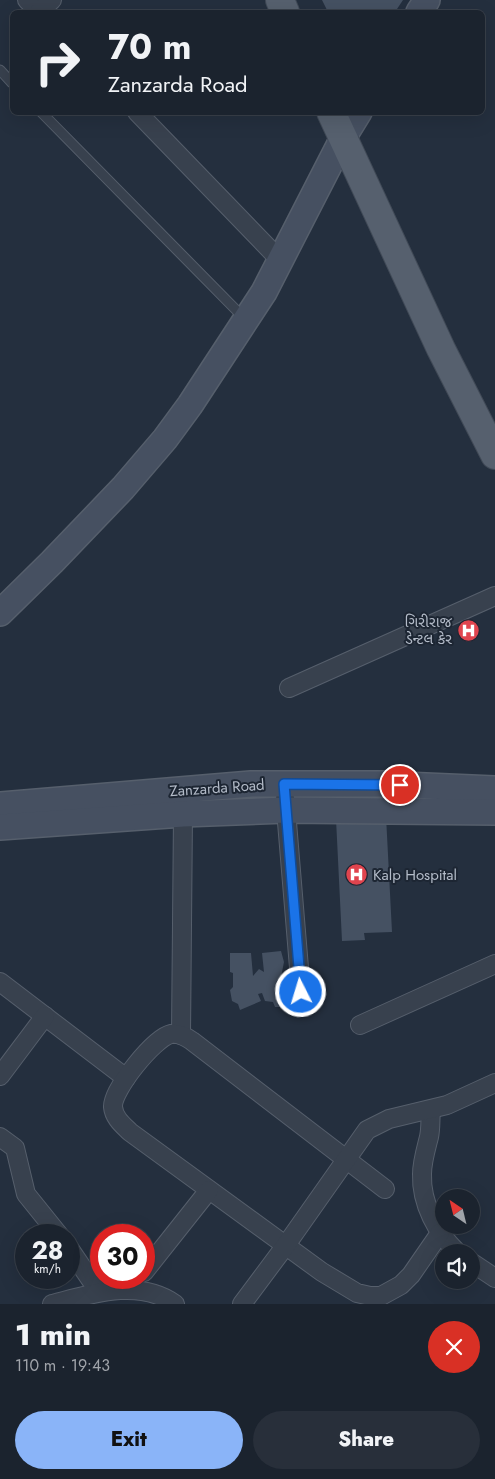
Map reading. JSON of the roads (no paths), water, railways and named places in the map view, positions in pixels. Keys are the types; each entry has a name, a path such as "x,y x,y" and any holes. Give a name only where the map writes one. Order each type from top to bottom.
{"main road":[{"path":"332,115 441,349 495,455"},
{"path":"0,613 117,494 165,439 190,405 264,292 343,138 357,115"},
{"name":"Zanzarda Road","path":"0,805 251,784 381,784 495,789"},
{"path":"0,827 182,814 286,810 495,812"}],"street":[{"path":"27,0 37,10"},
{"path":"41,10 52,0"},
{"path":"140,115 280,260"},
{"path":"289,688 495,596"},
{"path":"284,784 301,992"},
{"path":"181,1035 182,814"},
{"path":"360,1025 495,964"},
{"path":"0,982 126,1078"},
{"path":"0,1076 45,1016"},
{"path":"385,1189 192,1041 181,1035 172,1034 158,1041 126,1078 114,1097 113,1106 120,1122 130,1132 322,1272 357,1293 381,1296 401,1286 411,1275 439,1234"},
{"path":"242,1304 367,1130 389,1119 431,1110 465,1098 495,1083"},
{"path":"431,1110 429,1136 422,1175 424,1193 435,1223"},
{"path":"0,1137 15,1148 22,1186 30,1200 49,1224"},
{"path":"155,1258 209,1190"},
{"path":"441,1234 450,1244"},
{"path":"80,1264 99,1292"},
{"path":"480,1268 495,1278"},
{"path":"52,1304 112,1289"},
{"path":"143,1289 175,1304"}],"lane":[{"path":"0,70 10,81"},
{"path":"45,115 246,320"}],"place":[{"name":"ગિરીરાજ ડેન્ટલ કેર","path":"468,631"},
{"name":"Kalp Hospital","path":"357,875"}]}
